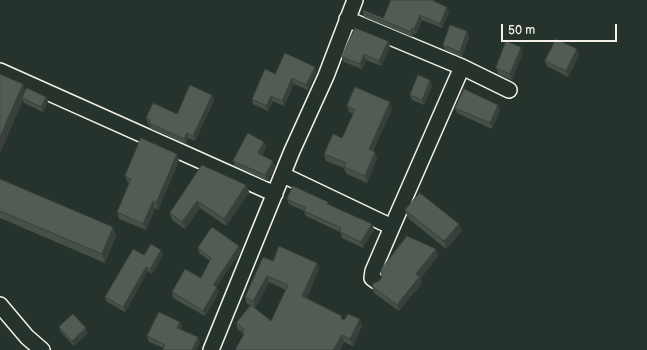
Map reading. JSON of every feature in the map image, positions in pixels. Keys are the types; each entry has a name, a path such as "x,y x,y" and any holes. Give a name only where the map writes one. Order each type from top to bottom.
{"street":[{"path":"211,350 292,151 326,76 355,0"},
{"path":"347,19 462,67 510,90"},
{"path":"376,281 372,278 373,271 462,67"},
{"path":"0,71 275,194"},
{"path":"283,175 392,227"},
{"path":"0,305 27,337 42,350"}],"building":[{"path":"391,0 431,0 447,7 440,24 420,15 414,29 412,28 411,32 363,12 363,10 383,18"},
{"path":"450,25 467,31 460,52 443,45"},
{"path":"355,28 388,41 379,61 364,54 360,64 342,57"},
{"path":"556,39 577,49 566,71 545,61"},
{"path":"506,41 521,47 510,74 496,68"},
{"path":"285,53 315,67 306,85 292,78 282,101 271,96 266,106 252,99 265,69 275,74"},
{"path":"0,74 23,84 0,137"},
{"path":"418,75 430,80 422,100 410,95"},
{"path":"190,85 212,95 193,136 187,133 184,139 149,123 150,120 146,118 153,103 177,114"},
{"path":"355,87 390,102 369,149 375,152 365,176 344,167 346,163 324,154 333,134 342,138 355,110 347,106"},
{"path":"27,88 46,97 41,107 22,98"},
{"path":"464,89 498,105 490,123 455,108"},
{"path":"248,133 264,142 258,153 273,161 265,175 233,161"},
{"path":"141,138 177,154 156,203 153,201 143,224 117,212 131,179 125,176"},
{"path":"202,165 246,185 224,219 197,201 182,222 170,213"},
{"path":"0,179 113,227 102,254 0,211"},
{"path":"293,186 328,202 327,204 372,224 361,242 340,232 341,228 304,211 306,208 287,199"},
{"path":"420,193 459,224 444,241 405,210"},
{"path":"212,227 239,246 213,285 217,287 203,311 172,292 185,269 201,278 211,258 198,248"},
{"path":"407,236 436,249 416,274 420,276 397,305 372,286 381,279 381,270"},
{"path":"151,244 161,250 150,269 146,267 123,307 105,297 133,249 144,255"},
{"path":"279,246 317,263 302,296 342,316 341,318 344,320 348,314 360,319 350,339 342,335 333,350 235,350 244,334 242,333 244,329 236,323 251,305 271,321 288,285 267,276 253,301 245,297 263,257 273,261"},
{"path":"159,312 180,322 177,328 198,337 192,350 163,350 165,345 147,336"},
{"path":"73,314 86,328 72,341 59,327"}]}
